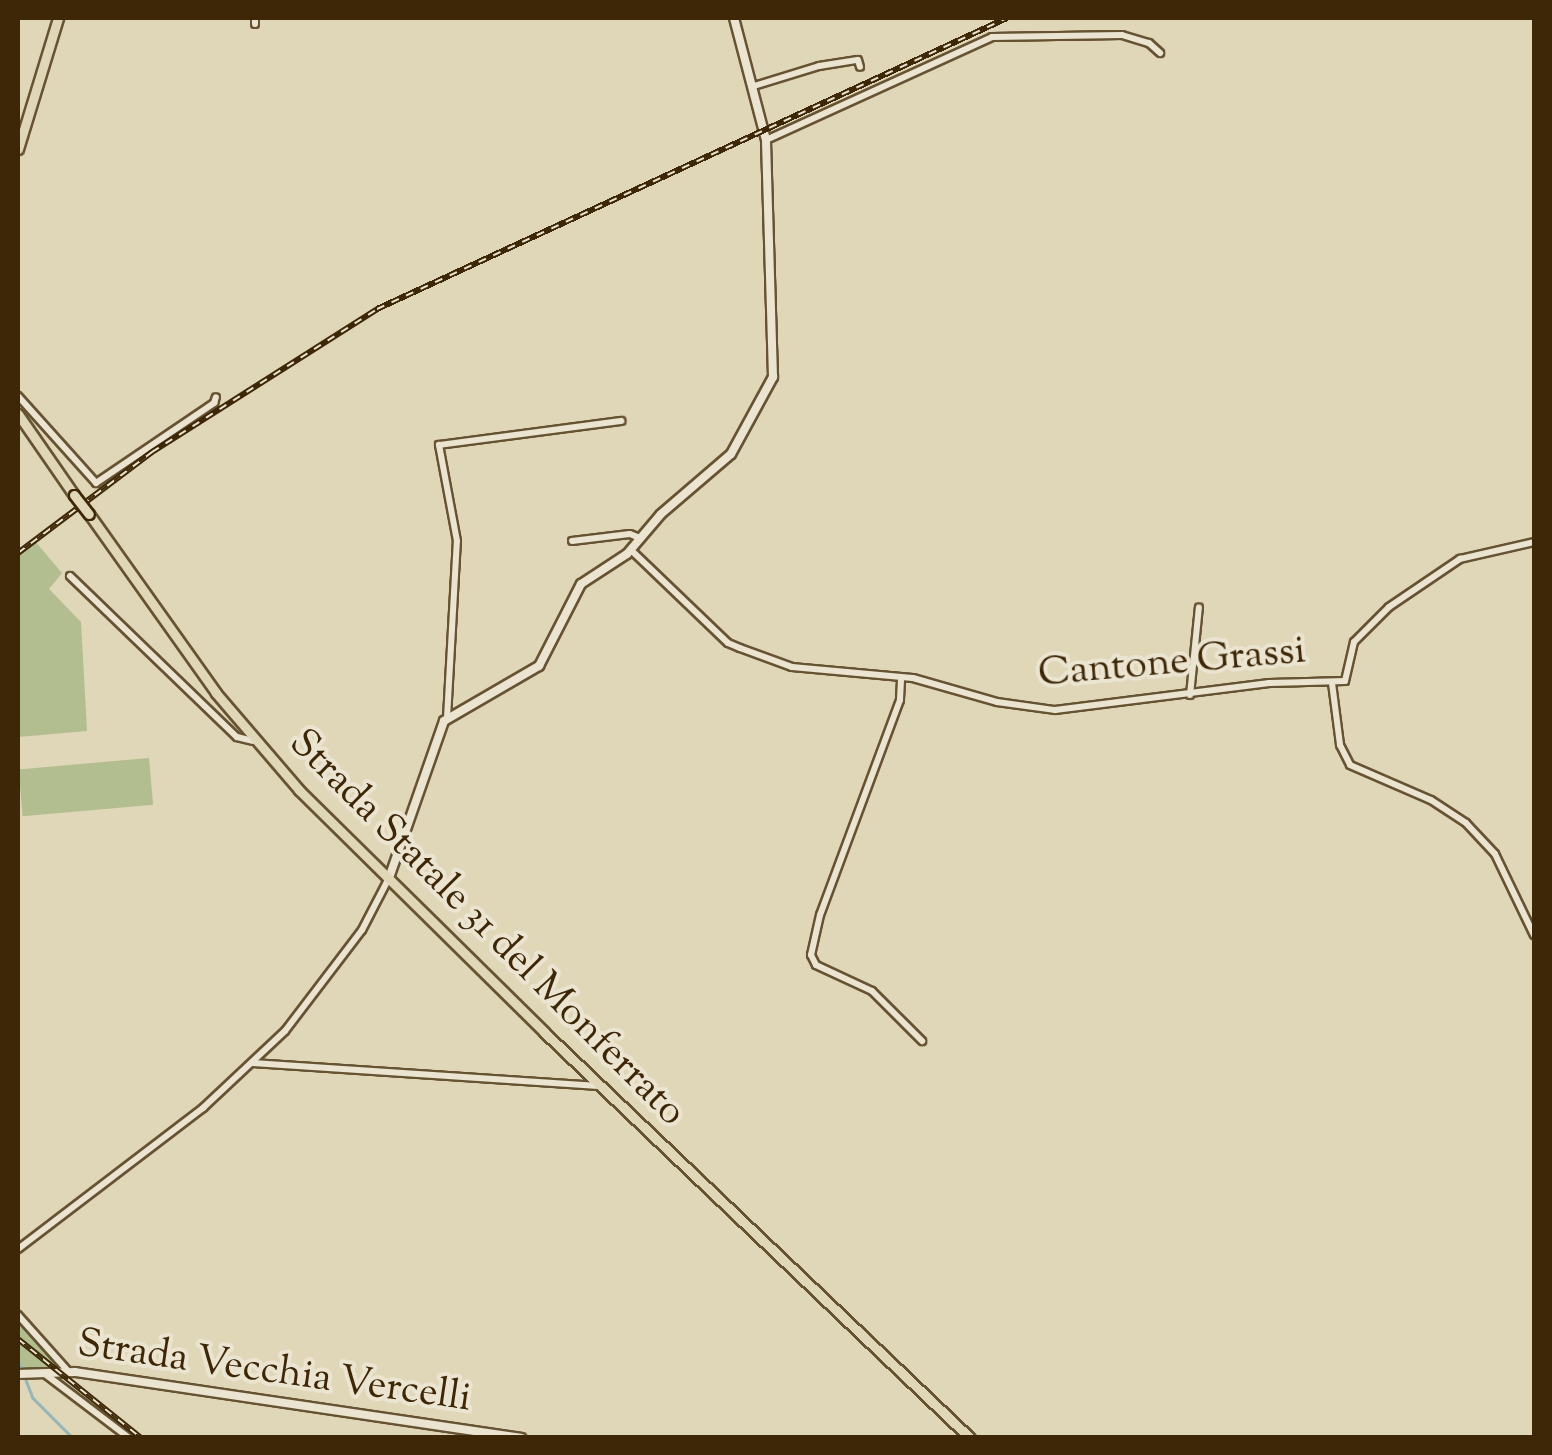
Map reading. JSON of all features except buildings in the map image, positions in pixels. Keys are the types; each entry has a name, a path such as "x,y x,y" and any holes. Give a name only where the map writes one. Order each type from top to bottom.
{"main road":[{"path":"18,149 58,18"},
{"name":"Strada Statale 31 del Monferrato","path":"18,414 253,741 600,1086 970,1438"}],"street":[{"path":"18,1249 204,1108 320,988 362,930 389,878 438,731 447,718 540,666 581,584 630,550 731,454 773,376 765,137 734,18"},
{"path":"765,137 992,36 1122,34 1149,43 1160,53"},
{"path":"754,86 819,66 858,60 860,67"},
{"path":"18,396 88,480 96,483 216,397"},
{"path":"447,718 456,540 438,445 621,421"},
{"path":"572,541 630,534 640,538"},
{"name":"Cantone Grassi","path":"630,550 728,643 792,668 913,678 997,702 1055,710 1269,683 1345,681 1350,652 1364,629 1438,571 1480,552 1534,542"},
{"path":"70,576 237,737 253,741"},
{"path":"1190,695 1199,607"},
{"path":"901,680 900,700 820,915 811,955 816,965 872,991 922,1041"},
{"name":"Cantone Grassi","path":"1332,683 1340,745 1350,764 1431,800 1466,823 1495,854 1534,935"},
{"path":"251,1063 600,1086"},
{"path":"18,1315 69,1372"},
{"name":"Strada Vecchia Vercelli","path":"18,1374 69,1372 521,1438"},
{"path":"45,1374 129,1438"}],"green space":[{"path":"34,540 62,573 49,589 81,622 87,731 18,737 18,555"},
{"path":"149,758 153,805 23,816 18,769"},
{"path":"18,1311 66,1368 25,1370 18,1363"}],"waterway":[{"path":"18,1360 22,1369"},
{"path":"26,1380 33,1398 73,1438"}],"railway":[{"path":"18,553 152,452 377,309 1007,18"},
{"path":"18,1339 141,1438"}]}
